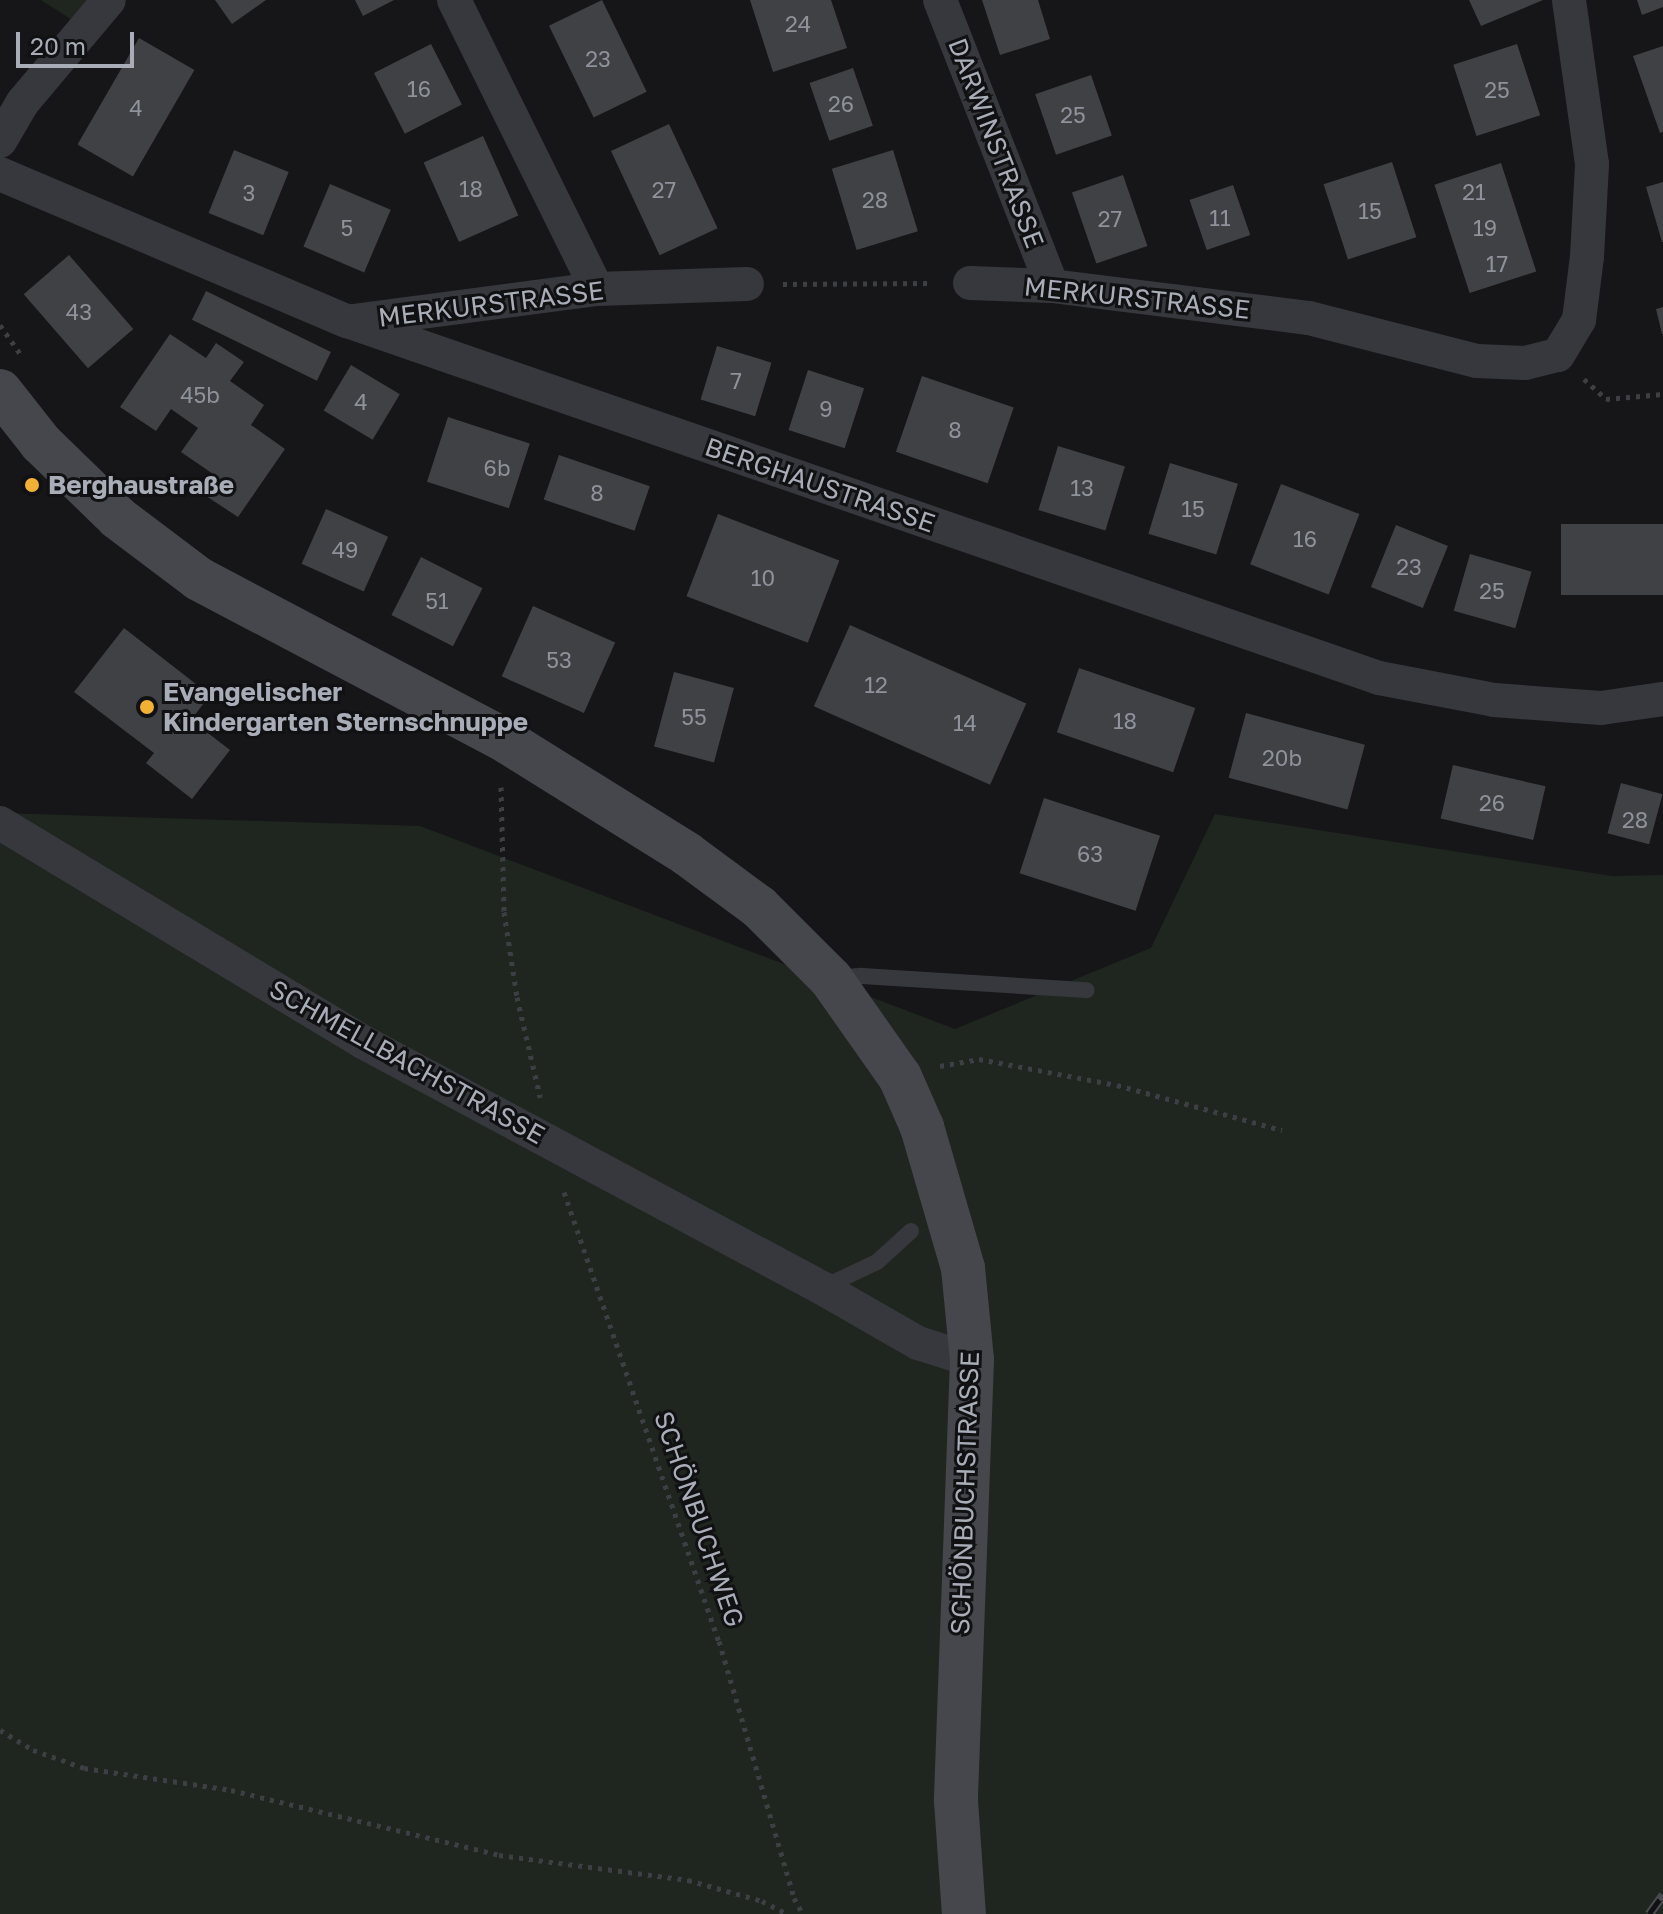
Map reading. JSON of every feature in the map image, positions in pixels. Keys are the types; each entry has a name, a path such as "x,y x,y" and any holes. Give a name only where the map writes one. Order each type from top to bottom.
{"main road":[{"name":"SCHÖNBUCHSTRASSE","path":"13,377 41,443 118,518 199,579 501,738 687,854 759,907 831,979 900,1077 922,1127 963,1268 972,1360 956,1786 964,1914"}],"street":[{"path":"0,141 23,102 109,0"},
{"path":"454,0 597,289"},
{"name":"DARWINSTRASSE","path":"940,0 1052,286"},
{"path":"1558,355 1579,320 1587,257 1592,164 1569,0"},
{"name":"BERGHAUSTRASSE","path":"0,174 347,321 1379,678 1509,702 1601,708 1663,699"},
{"name":"MERKURSTRASSE","path":"970,283 1052,286 1309,318 1477,361 1525,363 1558,355"},
{"name":"MERKURSTRASSE","path":"347,321 597,289 747,284"},
{"name":"SCHMELLBACHSTRASSE","path":"0,823 363,1042 822,1288 918,1343 972,1360"}],"lane":[{"path":"831,979 862,976 1087,990"},
{"path":"822,1288 877,1262 911,1231"}],"path":[{"path":"747,284 970,283"},
{"path":"0,325 13,377"},
{"path":"1558,355 1606,399 1663,394"},
{"name":"SCHÖNBUCHWEG","path":"501,827 507,939 517,997 537,1072 545,1139 719,1641 794,1898 803,1914"},
{"path":"900,1077 979,1059 1117,1085 1282,1130"},
{"path":"0,1730 33,1750 84,1768 231,1790 499,1855 688,1880 762,1901 788,1914"}],"shaded area":[{"path":"41,0 89,0 72,20"},
{"path":"0,813 420,826 955,1029 1151,948 1215,814 1612,876 1663,875 1663,1914 0,1914"}],"building":[{"path":"215,0 266,0 232,24"},
{"path":"355,0 394,0 363,16"},
{"path":"602,0 647,92 594,118 549,26"},
{"path":"750,0 831,0 847,48 773,72"},
{"path":"982,0 1038,0 1050,39 1000,55"},
{"path":"1469,0 1543,0 1481,26"},
{"path":"1637,0 1663,0 1663,7 1642,15"},
{"path":"139,38 194,70 133,177 78,145"},
{"path":"431,44 462,105 405,134 374,73"},
{"path":"1517,44 1540,115 1476,136 1453,65"},
{"path":"1663,46 1663,132 1660,133 1633,56"},
{"path":"853,68 873,126 829,141 810,83"},
{"path":"1091,75 1112,136 1056,155 1035,94"},
{"path":"669,124 718,228 660,255 611,151"},
{"path":"483,136 518,215 459,242 424,162"},
{"path":"234,150 289,172 263,235 209,213"},
{"path":"893,150 918,231 857,250 832,169"},
{"path":"1392,162 1416,237 1348,259 1324,184"},
{"path":"1501,163 1536,271 1470,293 1434,185"},
{"path":"1123,175 1147,246 1096,263 1072,193"},
{"path":"1663,182 1663,242 1662,242 1646,187"},
{"path":"330,184 391,210 364,272 303,247"},
{"path":"1233,185 1250,235 1207,250 1190,200"},
{"path":"69,255 133,329 88,368 24,294"},
{"path":"206,291 331,352 317,381 192,320"},
{"path":"1663,307 1663,334 1662,334 1656,309"},
{"path":"170,334 206,358 216,343 244,362 230,381 264,405 251,425 285,449 238,517 203,494 216,476 181,452 198,428 171,409 156,431 120,407"},
{"path":"717,346 772,363 755,416 701,400"},
{"path":"351,365 400,394 373,440 324,410"},
{"path":"808,370 864,388 845,448 789,430"},
{"path":"922,376 1014,408 988,483 896,452"},
{"path":"448,417 530,444 509,508 427,482"},
{"path":"1058,446 1125,466 1105,531 1038,510"},
{"path":"559,455 650,486 634,531 544,499"},
{"path":"1170,463 1238,484 1216,555 1148,534"},
{"path":"1281,484 1359,514 1329,594 1250,564"},
{"path":"326,509 388,537 364,591 302,564"},
{"path":"718,514 839,561 808,643 686,596"},
{"path":"1561,524 1663,524 1663,595 1561,595"},
{"path":"1396,525 1448,546 1423,608 1371,587"},
{"path":"1470,554 1532,572 1515,628 1454,611"},
{"path":"421,557 482,588 453,646 391,615"},
{"path":"533,606 615,643 584,713 502,676"},
{"path":"850,625 1026,704 990,785 814,706"},
{"name":"Evangelischer Kindergarten Sternschnuppe","path":"124,628 210,695 191,720 230,750 192,799 146,763 154,753 74,692"},
{"path":"1079,668 1195,708 1173,772 1057,732"},
{"path":"674,672 734,688 714,762 654,746"},
{"path":"1246,713 1365,745 1347,810 1229,778"},
{"path":"1453,765 1546,786 1533,840 1441,819"},
{"path":"1621,783 1663,794 1649,844 1608,833"},
{"path":"1044,798 1160,836 1136,911 1020,873"}],"railway":[{"path":"1649,1914 1663,1895"}],"place":[{"name":"Berghaustraße","path":"32,485"},
{"name":"Evangelischer Kindergarten Sternschnuppe","path":"147,707"}]}
